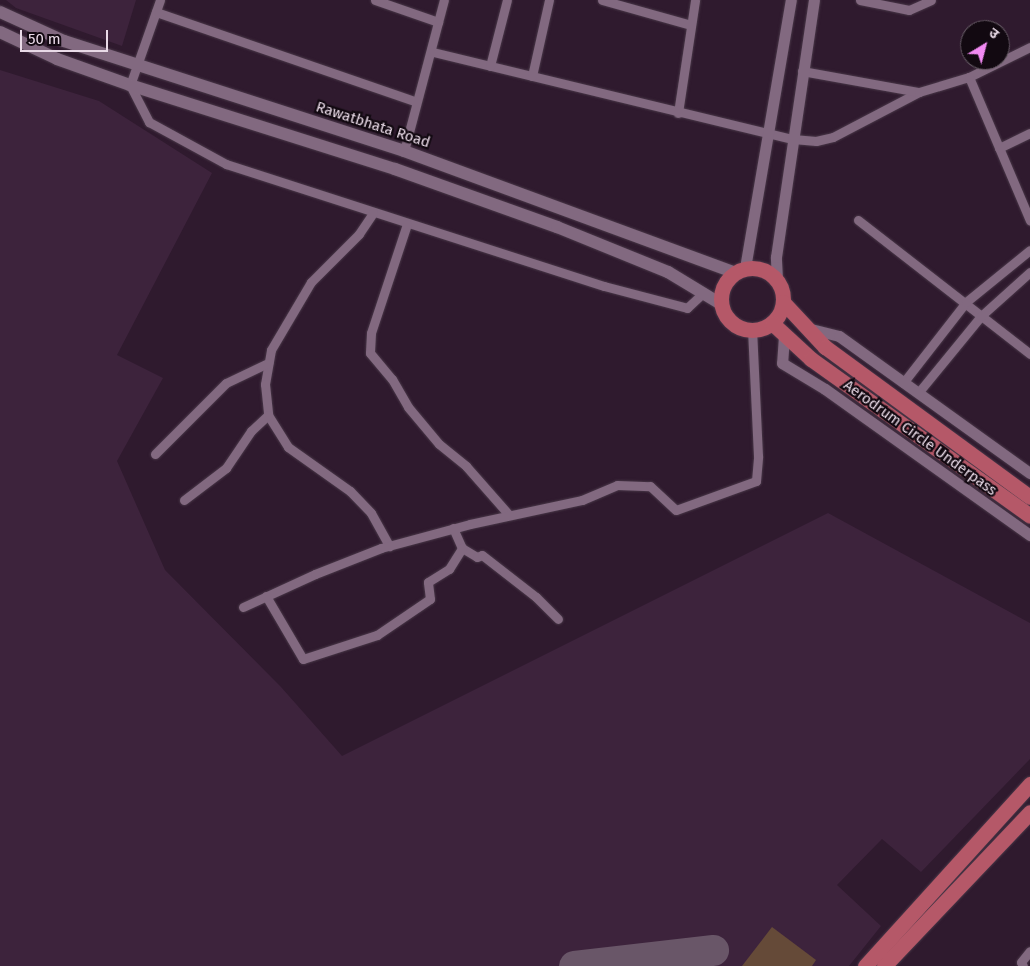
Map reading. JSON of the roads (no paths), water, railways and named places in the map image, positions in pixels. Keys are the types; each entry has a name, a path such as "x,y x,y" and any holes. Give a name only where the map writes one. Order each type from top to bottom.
{"main road":[{"name":"Rawatbhata Road","path":"0,12 64,41 404,151 740,271"},
{"path":"0,32 57,59 130,85 395,169 557,227 668,272 722,304 732,323 752,330 772,323 783,302 782,287 777,279 758,268 740,271 723,288 722,304"},
{"name":"Aerodrum Circle Underpass","path":"783,302 825,347 1030,498"},
{"name":"Aerodrum Circle Underpass","path":"772,323 811,359 1030,516"},
{"path":"865,966 1030,784"},
{"path":"884,966 1030,812"}],"street":[{"path":"160,0 130,85 149,122 226,164 407,224 604,286 687,308 704,292"},
{"path":"376,0 438,22"},
{"path":"404,151 415,101 432,52 444,0"},
{"path":"490,66 507,0"},
{"path":"532,76 549,0"},
{"path":"602,0 691,24"},
{"path":"678,113 695,0"},
{"path":"740,271 770,136 791,0"},
{"path":"777,279 776,257 814,0"},
{"path":"860,0 909,10 931,0"},
{"path":"909,10 910,0"},
{"path":"156,12 415,101"},
{"path":"432,52 770,136 816,141 834,137 919,92 969,77 1030,47"},
{"path":"802,71 919,92"},
{"path":"969,77 1030,221"},
{"path":"999,148 1030,133"},
{"path":"373,213 359,234 311,282 271,350 265,384 268,415 288,447 350,491 371,513 389,546"},
{"path":"858,220 966,302 1030,354"},
{"path":"407,224 371,333 370,353 392,379 408,407 439,444 466,466 509,515"},
{"path":"903,383 966,302 1030,250"},
{"path":"918,393 981,316 1030,272"},
{"path":"807,328 839,336 1030,473"},
{"path":"243,607 315,574 389,546 453,528 582,500 617,485 650,486 676,510 756,481 758,456 752,330"},
{"path":"784,336 782,362 825,389 1030,535"},
{"path":"155,454 226,384 268,363"},
{"path":"184,500 226,468 251,431 268,415"},
{"path":"453,528 462,548 477,557 482,555 536,597 558,619"},
{"path":"266,596 303,659 377,635 430,599 428,582 448,569 462,548"},
{"path":"1023,966 1021,962 1030,951"}]}
